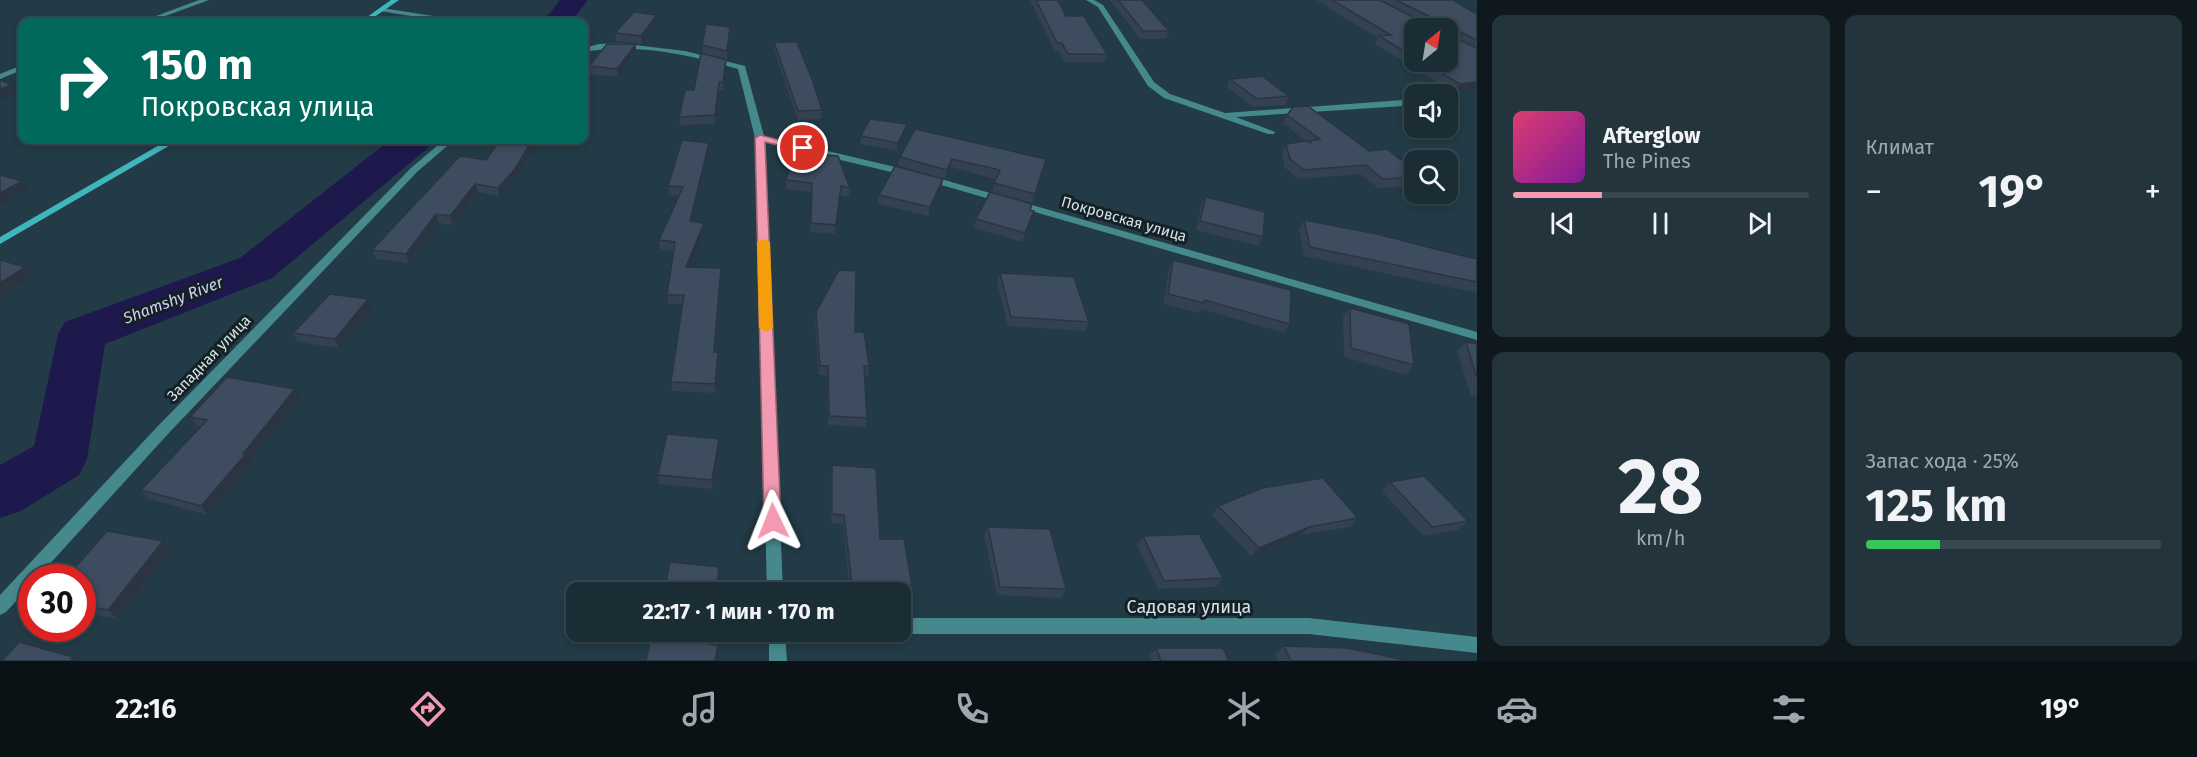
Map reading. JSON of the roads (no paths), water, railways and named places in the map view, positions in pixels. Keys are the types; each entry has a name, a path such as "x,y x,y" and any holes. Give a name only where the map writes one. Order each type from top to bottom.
{"main road":[{"path":"369,18 396,0"},
{"path":"0,241 167,144"}],"street":[{"path":"155,18 206,0"},
{"path":"1089,0 1101,6 1151,84 1167,96 1271,132"},
{"path":"382,10 433,18"},
{"path":"589,49 641,48 711,58 742,68 760,138 775,582"},
{"path":"0,76 18,69"},
{"path":"1220,115 1403,103"},
{"name":"Покровская улица","path":"760,138 911,174 1477,336"},
{"name":"Западная улица","path":"0,608 162,430 414,170 444,144"},
{"name":"Садовая улица","path":"911,626 1309,626 1477,645"},
{"path":"777,642 778,661"}],"waterway":[{"name":"Shamshy River","path":"560,18 574,0"},
{"name":"Shamshy River","path":"0,494 59,459 82,334 256,268 407,144"}]}
